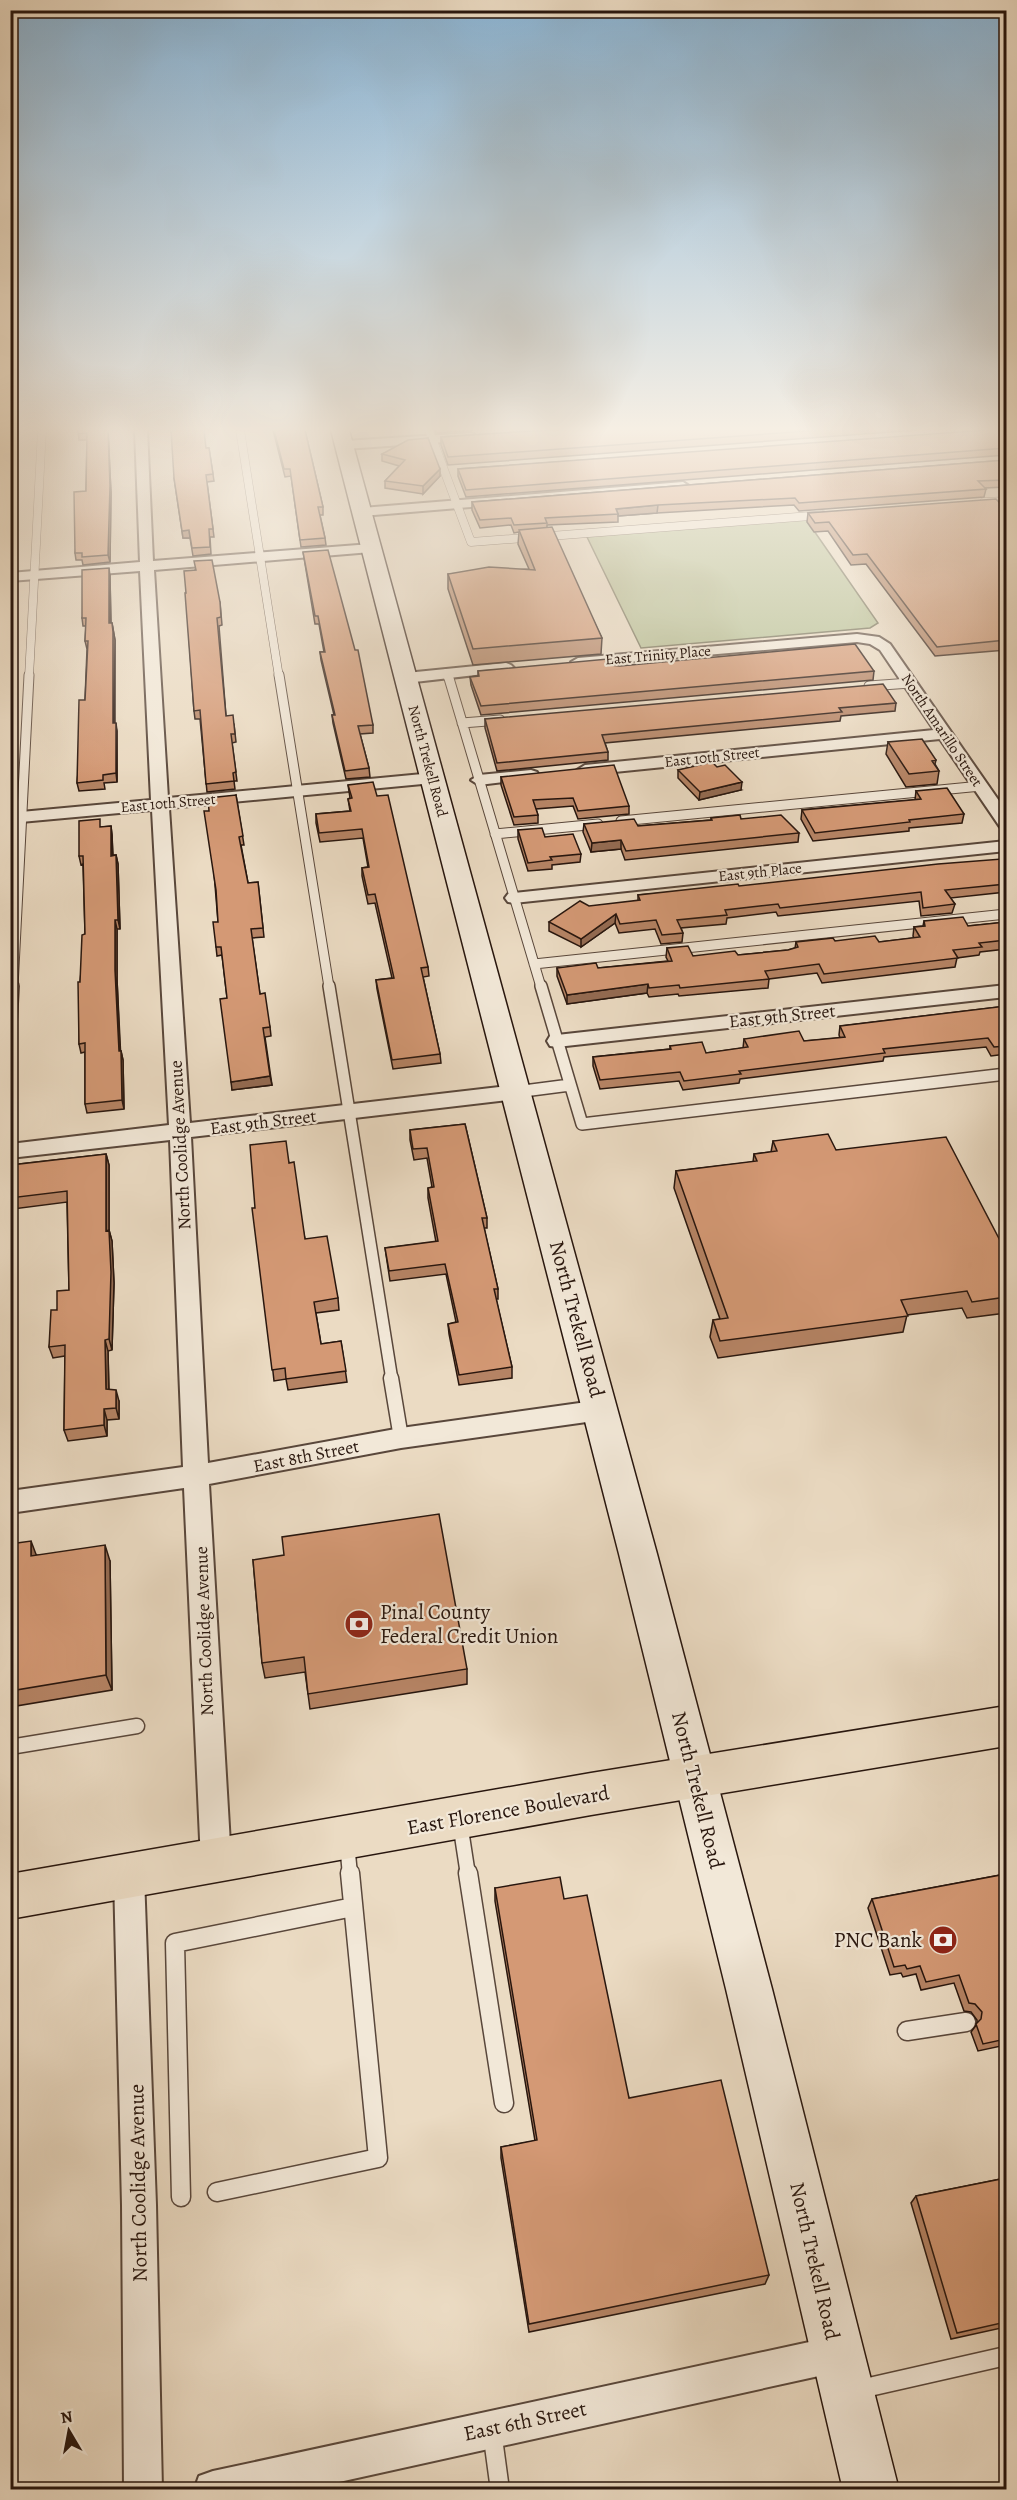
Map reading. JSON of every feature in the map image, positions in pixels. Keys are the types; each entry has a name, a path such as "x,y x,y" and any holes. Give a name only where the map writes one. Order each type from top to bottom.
{"main road":[{"name":"North Trekell Road","path":"371,548 601,1410 749,1989 871,2490"},
{"name":"East Florence Boulevard","path":"10,1897 695,1777 1006,1726"}],"street":[{"name":"North Coolidge Avenue","path":"144,547 180,1132 216,1861"},
{"path":"10,577 371,548"},
{"name":"East Trinity Place","path":"561,663 857,638 874,640"},
{"name":"North Amarillo Street","path":"874,640 885,647 1006,823"},
{"path":"406,678 516,668"},
{"name":"East 10th Street","path":"575,771 945,734"},
{"path":"479,780 551,773"},
{"name":"East 10th Street","path":"16,818 433,778"},
{"name":"East 9th Place","path":"514,898 1006,846"},
{"name":"East 9th Street","path":"557,1041 1006,991"},
{"name":"East 9th Street","path":"10,1151 516,1092"},
{"name":"East 8th Street","path":"10,1502 197,1476 401,1438 601,1410"},
{"name":"North Coolidge Avenue","path":"129,1876 139,2205 143,2490"},
{"name":"East 6th Street","path":"213,2490 491,2429 842,2373"}],"lane":[{"path":"10,1039 16,818 36,547"},
{"path":"258,547 401,1438"},
{"path":"447,673 582,1124 1006,1074"},
{"path":"863,687 910,683"},
{"path":"462,723 510,719"},
{"path":"495,834 981,786"},
{"path":"534,964 1006,914"},
{"path":"516,1092 570,1085"},
{"path":"10,1747 137,1726"},
{"path":"459,1819 504,2103"},
{"path":"217,2192 378,2158 347,1839"},
{"path":"181,2197 175,1943 353,1907"},
{"path":"907,2031 966,2022"},
{"path":"842,2373 1006,2356"},
{"path":"491,2429 500,2490"}],"green space":[{"path":"592,547 825,547 878,623 870,628 641,648"}],"building":[{"path":"75,547 108,547 108,555 82,557 82,553 75,553"},
{"path":"526,547 561,547 602,638 473,649 448,574 489,567 535,570"},
{"path":"847,547 1006,547 1006,640 937,647 867,554 853,555"},
{"path":"328,550 355,650 358,650 373,725 358,726 369,768 345,771 320,652 325,652 318,616 315,616 303,552"},
{"path":"212,560 220,602 221,617 217,618 226,716 233,715 235,734 231,734 236,772 233,773 234,781 206,784 200,710 194,711 184,571 196,570 194,561"},
{"path":"109,568 109,623 112,623 113,632 113,723 116,723 116,773 103,775 103,780 77,783 79,700 85,700 88,641 85,641 86,618 82,618 82,570"},
{"path":"855,644 874,671 481,706 470,677 479,676 478,671 608,659 610,665 620,666"},
{"path":"883,684 896,703 839,708 842,712 602,735 608,752 497,763 485,719"},
{"path":"922,739 936,760 932,761 939,771 909,774 888,742"},
{"path":"712,762 717,767 725,765 742,782 700,792 678,770"},
{"path":"614,765 629,806 578,811 573,798 533,800 538,815 514,817 501,777"},
{"path":"373,782 377,796 388,795 428,967 421,968 440,1054 392,1060 376,980 394,978 375,894 368,895 362,868 369,867 362,829 319,833 316,814 351,811 348,799 352,798 348,785"},
{"path":"947,788 964,814 815,833 802,810 921,799 916,791"},
{"path":"236,795 243,836 239,837 248,883 258,882 263,928 251,929 260,994 265,993 270,1027 263,1028 270,1076 231,1082 220,999 227,998 221,947 216,947 213,922 218,922 216,890 204,811 209,811 208,798"},
{"path":"740,815 741,819 781,815 799,833 626,851 621,840 592,843 584,824 634,819 638,826 712,820 711,818"},
{"path":"100,819 100,827 111,826 111,856 116,855 118,920 115,920 115,970 122,1100 85,1104 85,1043 79,1044 78,982 80,982 82,935 85,934 83,856 79,856 79,821"},
{"path":"542,828 545,837 573,834 581,854 550,857 552,860 528,863 518,830"},
{"path":"1002,859 1006,866 1006,884 945,890 955,904 923,908 921,892 780,908 778,904 725,910 727,915 677,920 683,933 662,935 656,920 620,924 616,914 581,939 549,922 580,901 589,906 640,900 638,895"},
{"path":"963,917 968,926 1006,922 1006,940 979,943 982,947 953,950 958,958 824,974 819,964 765,971 769,979 680,988 679,985 649,988 648,984 567,995 557,968 596,963 598,968 672,961 667,948 688,946 693,956 735,951 738,955 788,950 798,947 796,942 833,938 835,941 875,936 879,942 920,937 914,927 925,926 924,921"},
{"path":"1006,1006 1006,1046 994,1047 988,1038 883,1049 885,1053 739,1071 741,1074 684,1081 680,1072 600,1080 593,1057 671,1049 670,1046 702,1042 706,1053 748,1047 744,1039 799,1031 804,1041 845,1037 840,1026"},
{"path":"465,1124 487,1218 482,1218 498,1289 494,1289 512,1367 459,1375 448,1324 458,1322 445,1264 389,1271 385,1248 438,1241 428,1188 434,1187 427,1148 413,1149 410,1130"},
{"path":"828,1134 836,1150 946,1137 1006,1252 1006,1297 972,1302 967,1291 901,1300 908,1316 720,1341 713,1320 728,1318 676,1171 757,1161 754,1154 777,1151 773,1141"},
{"path":"286,1141 289,1163 294,1162 305,1239 327,1236 338,1298 314,1302 321,1344 341,1341 346,1371 286,1379 285,1368 272,1370 252,1208 255,1208 250,1145"},
{"path":"106,1154 106,1231 109,1230 111,1272 109,1339 105,1340 106,1389 116,1390 116,1408 104,1409 104,1425 64,1430 65,1345 49,1347 51,1310 57,1310 57,1291 69,1290 67,1191 10,1198 11,1165"},
{"name":"Pinal County Federal Credit Union","path":"439,1514 467,1669 308,1694 304,1657 262,1663 253,1560 284,1555 282,1537"},
{"path":"31,1541 31,1556 105,1545 106,1675 10,1691 10,1544"},
{"name":"PNC Bank","path":"1006,1874 1006,2039 983,2044 976,2024 981,2019 982,2012 975,2004 969,2003 959,1975 926,1982 920,1966 907,1969 905,1965 894,1967 872,1899"},
{"path":"560,1877 564,1899 587,1895 629,2098 721,2080 769,2275 529,2324 501,2147 537,2140 495,1888"},
{"path":"1006,2178 1006,2322 957,2333 916,2196"}],"place":[{"name":"Pinal County Federal Credit Union","path":"359,1624"},
{"name":"PNC Bank","path":"943,1940"}]}
